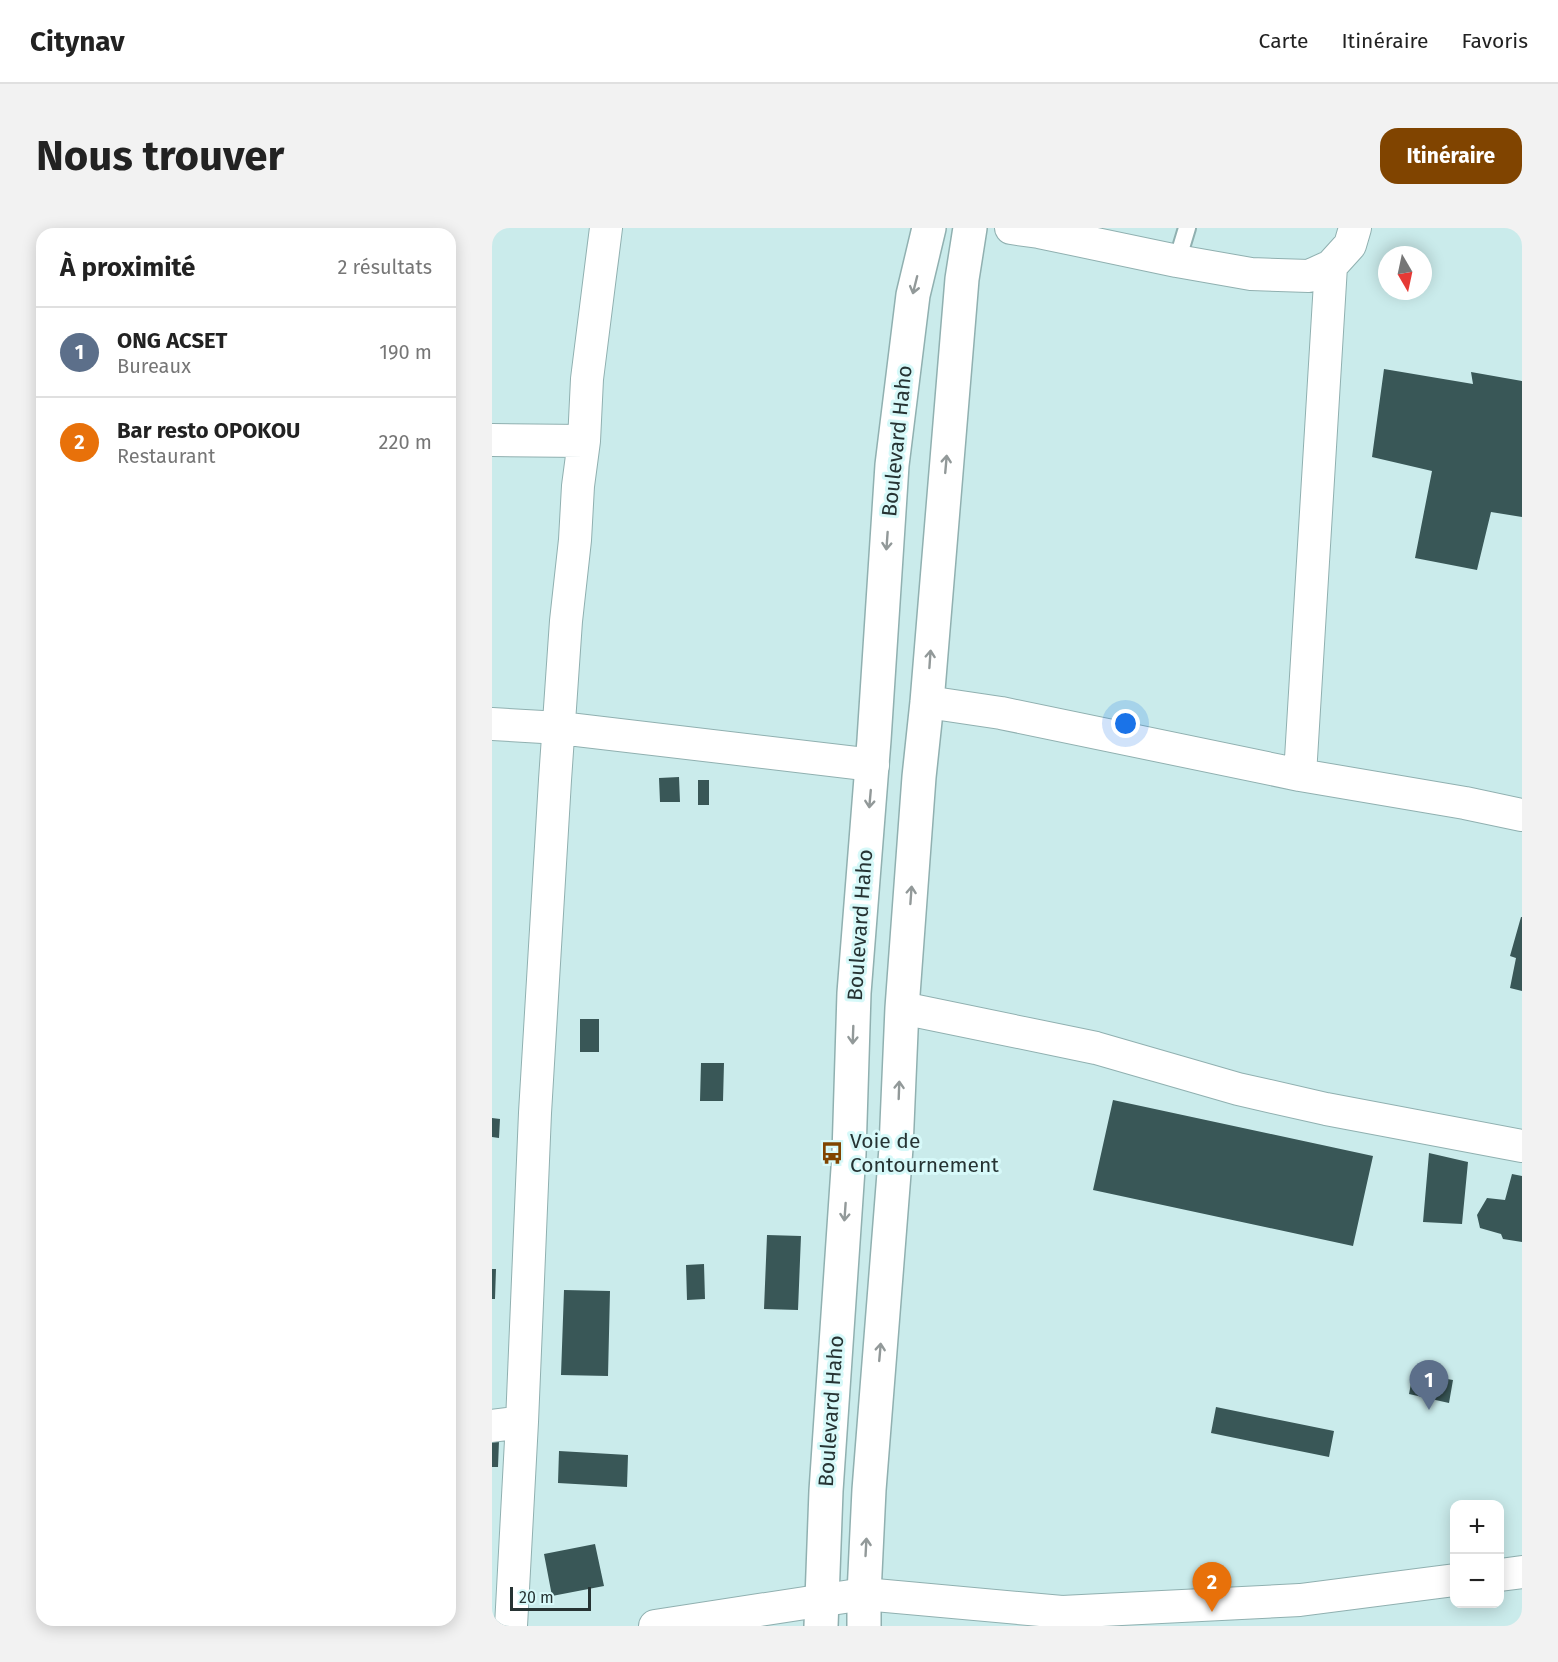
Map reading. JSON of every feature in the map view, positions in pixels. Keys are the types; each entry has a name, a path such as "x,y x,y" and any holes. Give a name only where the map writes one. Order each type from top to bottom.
{"main road":[{"name":"Boulevard Haho","path":"821,1613 826,1491 849,1154 854,993 873,765 892,465 913,295 929,228"},
{"name":"Boulevard Haho","path":"864,1626 869,1490 896,1148 902,1008 919,777 961,291 970,228"}],"street":[{"path":"511,1626 535,1113 555,780 566,621 584,441 587,379 606,228"},
{"path":"1011,228 1251,274 1309,276 1331,266 1350,245 1355,228"},
{"path":"1300,775 1331,266"},
{"path":"492,440 584,441"},
{"path":"927,702 1001,712 1300,775 1466,802 1522,815"},
{"path":"492,724 560,728 873,765"},
{"path":"902,1008 1095,1048 1271,1097 1522,1146"},
{"path":"492,1426 522,1422"},
{"path":"1504,1574 1522,1572"},
{"path":"655,1626 821,1613 864,1594 1127,1618 1300,1600 1450,1581"}],"lane":[{"path":"1177,261 1187,228"}],"building":[{"path":"1384,369 1473,384 1471,372 1522,381 1522,517 1491,512 1477,570 1415,558 1432,471 1372,457"},
{"path":"679,777 680,802 660,802 659,778"},
{"path":"698,780 709,780 709,805 698,805"},
{"path":"1521,917 1522,991 1510,988 1516,958 1510,956"},
{"path":"580,1019 599,1019 599,1052 580,1052"},
{"path":"701,1063 724,1063 723,1101 700,1101"},
{"path":"1113,1100 1373,1156 1353,1246 1093,1190"},
{"path":"492,1118 500,1119 499,1138 492,1137"},
{"path":"1429,1153 1468,1162 1462,1224 1423,1222"},
{"path":"1512,1174 1522,1176 1522,1242 1503,1239 1501,1234 1480,1228 1477,1215 1487,1198 1505,1200"},
{"path":"767,1235 801,1236 798,1310 764,1309"},
{"path":"704,1264 705,1299 687,1300 686,1265"},
{"path":"492,1269 496,1269 495,1299 492,1299"},
{"path":"564,1290 610,1291 608,1376 561,1375"},
{"path":"1413,1373 1453,1380 1449,1403 1409,1394"},
{"path":"1216,1407 1334,1431 1329,1457 1211,1433"},
{"path":"492,1441 499,1441 498,1467 492,1467"},
{"path":"559,1451 628,1455 627,1487 558,1483"},
{"path":"595,1544 604,1586 552,1596 544,1554"}],"place":[{"name":"Voie de Contournement","path":"832,1153"},
{"name":"ONG ACSET","path":"1429,1410"},
{"name":"Bar resto OPOKOU","path":"1212,1612"}]}
